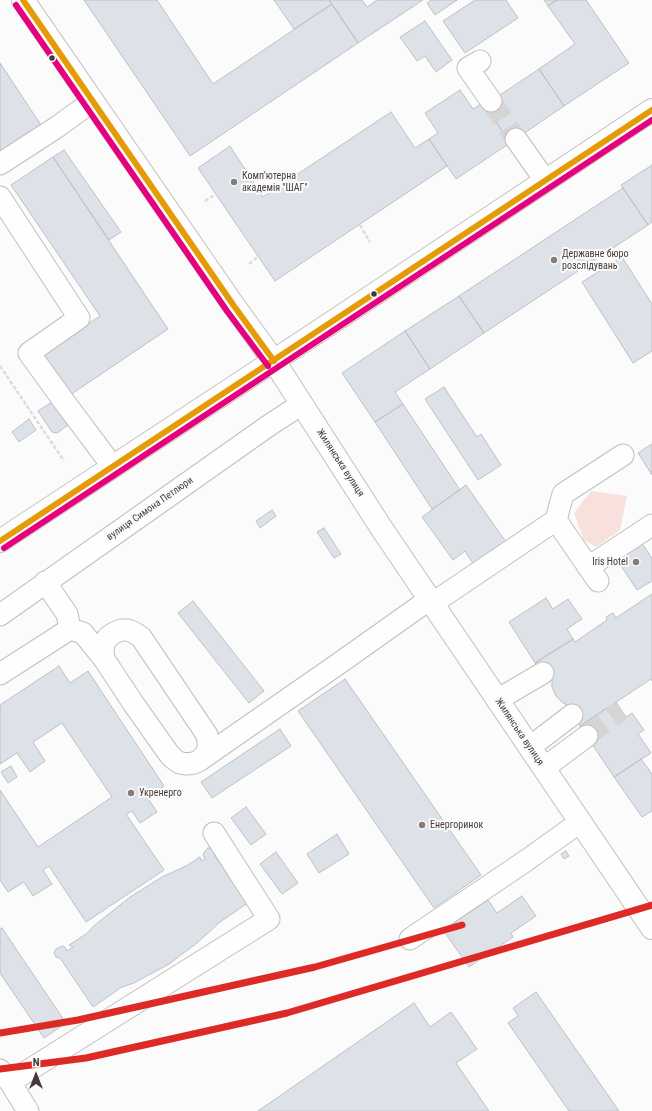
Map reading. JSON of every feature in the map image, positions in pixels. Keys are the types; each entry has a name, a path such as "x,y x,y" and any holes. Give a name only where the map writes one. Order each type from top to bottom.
{"main road":[{"name":"Жилянська вулиця","path":"23,0 234,306 274,361 382,529 652,928"},
{"path":"0,542 652,110"}],"street":[{"path":"480,61 468,68 491,101"},
{"path":"0,164 57,127 93,101"},
{"path":"516,139 545,180"},
{"path":"0,197 79,318 29,352 113,467"},
{"name":"вулиця Симона Петлюри","path":"0,615 271,424 302,404"},
{"path":"45,582 67,614 76,631 104,659 133,703 174,759 180,763 194,763 431,601 556,520 563,494 623,455"},
{"path":"556,520 593,574 652,525"},
{"path":"0,674 76,631 93,636 104,636 121,630 128,630 135,633 141,638 207,735 208,749 200,760"},
{"path":"104,659 104,644 114,633"},
{"path":"497,700 542,673"},
{"path":"530,747 572,715"},
{"path":"544,768 587,736"},
{"path":"410,939 527,860 580,822"},
{"path":"28,1111 5,1076 269,919 214,832"}],"path":[{"path":"205,201 216,194"},
{"path":"360,225 370,242"},
{"path":"249,264 258,257"},
{"path":"0,366 64,462"}],"shaded area":[{"path":"591,491 627,496 620,530 596,547 584,540 574,513"}],"building":[{"path":"84,0 157,0 213,84 332,4 358,43 190,156"},
{"path":"274,0 329,0 332,4 294,29"},
{"path":"329,0 362,0 367,7 377,0 423,0 358,43"},
{"path":"431,0 457,0 435,15 427,3"},
{"path":"475,0 506,0 518,18 465,53 443,21"},
{"path":"544,0 557,0 548,6"},
{"path":"557,0 586,0 629,63 564,106 539,69 575,44 548,6"},
{"path":"425,21 452,60 436,72 425,56 417,61 400,37"},
{"path":"0,63 41,125 0,152"},
{"path":"539,69 564,106 510,143 485,105"},
{"path":"460,90 473,109 483,103 510,143 456,179 429,139 438,133 425,113"},
{"path":"391,112 415,148 429,139 447,166 275,281 198,168 230,146 263,197"},
{"path":"64,150 121,232 109,240 53,157"},
{"path":"53,157 168,329 70,395 43,354 100,316 11,185"},
{"path":"652,165 652,222 648,225 621,185"},
{"name":"Державне бюро розслідувань","path":"623,188 648,225 484,333 459,296"},
{"path":"622,257 652,304 652,351 633,363 582,282"},
{"path":"459,296 484,333 430,369 405,331"},
{"path":"405,331 430,369 395,392 403,404 375,422 342,373"},
{"path":"444,387 477,437 481,434 501,465 478,480 425,399"},
{"path":"55,400 69,420 68,425 57,433 52,432 38,411"},
{"path":"403,404 460,490 432,509 375,422"},
{"path":"29,419 36,430 19,442 12,432"},
{"path":"652,444 652,475 638,453"},
{"path":"466,485 506,542 474,565 465,551 453,560 422,517"},
{"path":"272,510 276,516 260,528 256,521"},
{"path":"324,528 341,554 334,558 317,532"},
{"path":"639,539 652,558 652,581 637,590 614,555"},
{"path":"652,594 652,681 651,679 580,726 569,711 571,707 563,703 556,696 552,687 552,678 546,677 535,663 573,639 575,642 607,620 606,617 613,613 616,618"},
{"path":"546,598 553,609 568,599 582,619 567,629 573,639 535,663 509,622"},
{"path":"193,601 264,691 249,703 178,613"},
{"name":"Укренерго","path":"59,666 70,683 88,671 164,786 147,797 157,812 140,823 132,811 126,814 164,870 86,922 49,866 43,870 52,884 33,896 24,882 8,892 0,880 0,790 38,847 112,797 62,723 33,742 45,761 30,772 17,753 0,764 0,705"},
{"path":"345,679 481,875 434,908 298,711"},
{"path":"616,702 626,717 632,713 644,730 638,734 651,753 614,777 580,726"},
{"path":"280,729 291,746 212,798 201,782"},
{"path":"641,759 652,774 652,811 642,817 614,777"},
{"path":"11,766 17,777 8,783 1,772"},
{"path":"246,807 266,834 251,845 231,818"},
{"path":"337,834 349,854 319,873 307,854"},
{"path":"208,848 212,848 215,852 215,856 248,903 220,922 197,943 169,964 134,983 122,987 93,1007 60,958 56,957 54,953 56,949 62,946 65,947 67,951 73,947 69,945 86,934 130,897 162,877 186,866 200,857 201,861 205,859 203,855"},
{"path":"566,851 569,856 564,859 561,854"},
{"path":"276,852 298,883 282,894 260,864"},
{"path":"522,896 536,916 511,933 513,937 469,967 443,930 488,900 497,913"},
{"path":"2,928 66,1023 44,1038 0,973 0,929"},
{"path":"536,992 619,1111 569,1111 508,1023 518,1016 513,1008"},
{"path":"414,1003 430,1027 451,1012 477,1049 456,1063 489,1111 258,1111"}],"tunnel":[{"path":"491,101 516,139"},
{"path":"587,736 621,710"}],"transit line":[{"path":"23,0 234,306 274,361"},
{"path":"16,5 227,311 268,366"},
{"path":"0,541 652,110"},
{"path":"4,548 652,120"},
{"path":"0,1069 86,1058 287,1013 652,905"},
{"path":"0,1033 78,1020 315,967 462,925"}],"place":[{"name":"Комп'ютерна академія \"ШАГ\"","path":"234,182"},
{"name":"Державне бюро розслідувань","path":"554,260"},
{"name":"Iris Hotel","path":"636,562"},
{"name":"Укренерго","path":"131,793"},
{"name":"Енергоринок","path":"422,825"}]}
